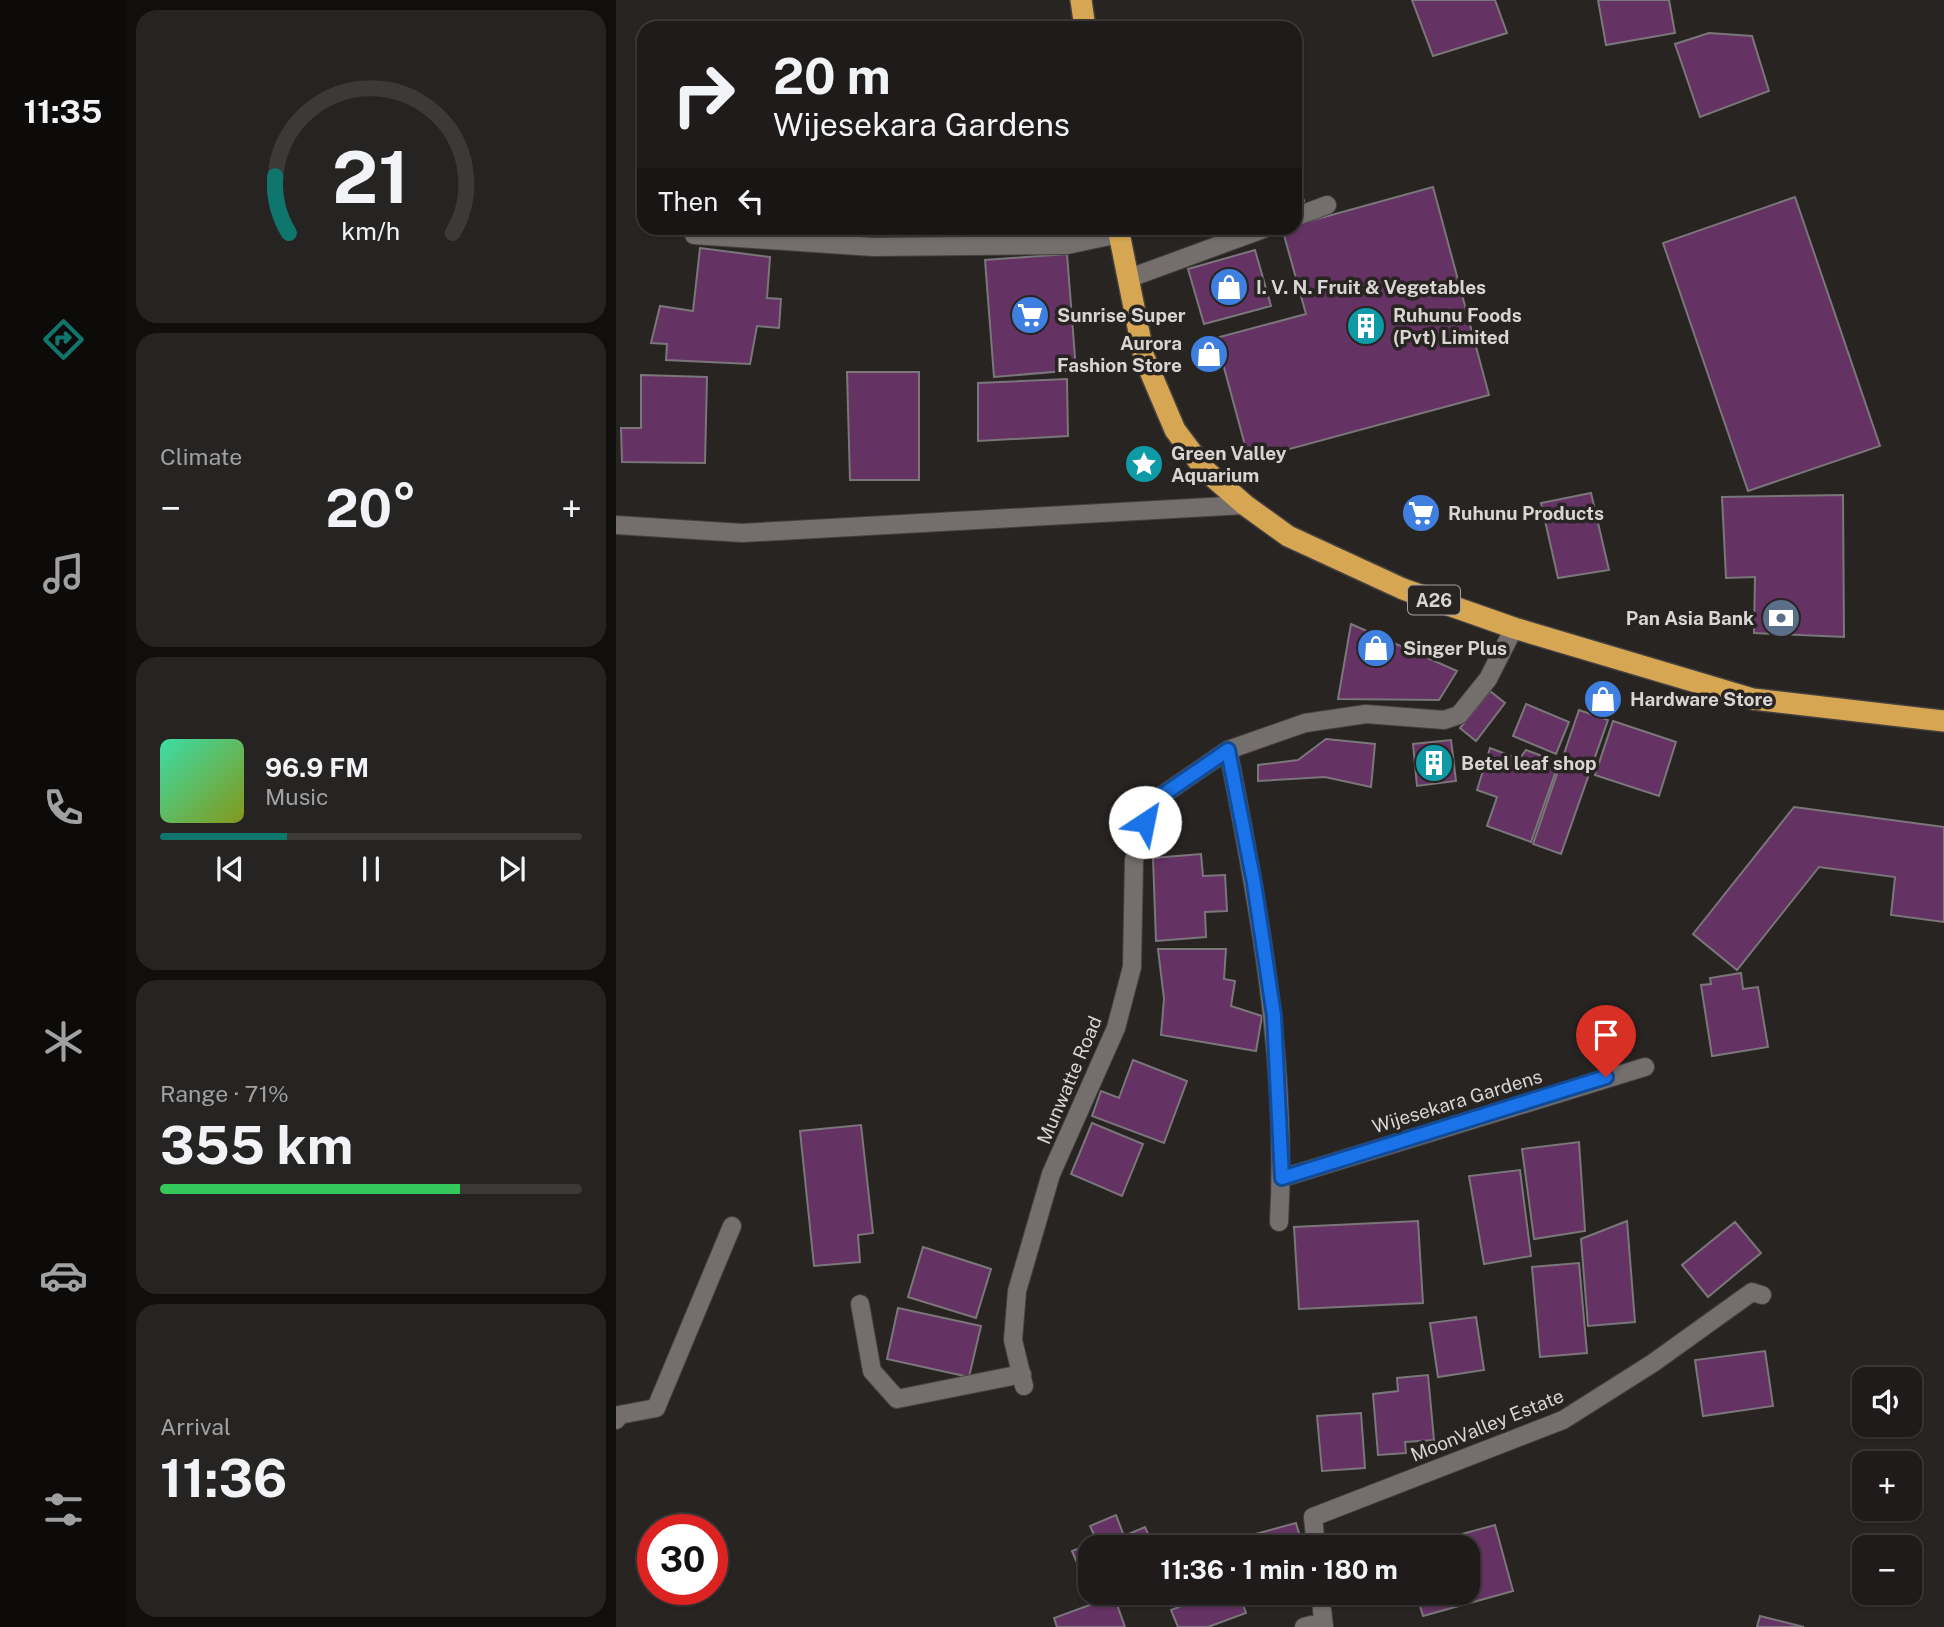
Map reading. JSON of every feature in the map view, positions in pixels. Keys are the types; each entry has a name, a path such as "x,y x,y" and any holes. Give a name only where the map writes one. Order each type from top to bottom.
{"highway":[{"path":"1081,0 1085,21"},
{"name":"A26","path":"1119,235 1144,357 1175,430 1205,470 1245,505 1288,536 1403,589 1514,628 1753,699 1944,721"}],"street":[{"path":"1302,214 1327,205"},
{"path":"694,235 887,247 1067,245 1103,235"},
{"path":"1127,279 1247,235"},
{"path":"616,525 742,533 1245,505"},
{"name":"Munwatte Road","path":"860,1304 872,1371 897,1399 1023,1380 1013,1340 1017,1291 1051,1174 1116,1028 1132,967 1134,860 1151,803 1228,750 1305,723 1366,714 1444,720 1459,715 1488,678 1514,628"},
{"path":"1228,750 1254,883 1274,1016 1282,1178 1279,1222"},
{"name":"Wijesekara Gardens","path":"1282,1178 1645,1067"},
{"path":"616,1420 619,1415 656,1408 732,1226"},
{"name":"MoonValley Estate","path":"1315,1535 1313,1517 1563,1420 1653,1363 1752,1292 1762,1295"},
{"path":"1304,1627 1323,1625 1321,1605"}],"building":[{"path":"1412,0 1495,0 1507,33 1433,56"},
{"path":"1598,0 1669,0 1675,33 1606,45"},
{"path":"1709,33 1752,36 1769,91 1700,117 1675,44"},
{"name":"Ruhunu Foods (Pvt) Limited","path":"1433,187 1489,395 1249,460 1216,338 1306,314 1284,235 1302,235 1302,223"},
{"path":"1795,197 1880,446 1748,491 1663,243"},
{"path":"1023,235 1077,235 1077,237"},
{"path":"700,248 770,257 767,298 781,299 779,328 757,326 750,364 666,360 667,344 651,343 660,306 693,311"},
{"name":"I. V. N. Fruit & Vegetables","path":"1255,250 1271,306 1204,324 1188,269"},
{"name":"Sunrise Super","path":"1067,254 1076,370 994,377 985,260"},
{"path":"847,372 919,372 919,480 850,480"},
{"path":"641,375 707,377 705,463 622,462 621,428 641,428"},
{"path":"1067,379 1068,436 978,441 978,383"},
{"path":"1591,493 1609,570 1558,578 1541,503"},
{"path":"1843,495 1844,637 1754,633 1755,577 1726,578 1722,497"},
{"name":"Singer Plus","path":"1351,624 1457,671 1439,700 1338,699"},
{"path":"1490,691 1505,703 1476,741 1460,728"},
{"path":"1526,704 1569,722 1556,754 1513,736"},
{"path":"1579,710 1608,720 1561,854 1533,844"},
{"path":"1613,721 1676,742 1659,796 1595,775"},
{"path":"1326,739 1375,744 1371,787 1325,777 1258,781 1258,765 1298,760"},
{"name":"Betel leaf shop","path":"1451,740 1456,781 1417,786 1413,744"},
{"path":"1490,748 1519,759 1526,750 1559,762 1531,842 1487,826 1497,797 1477,790"},
{"path":"1794,807 1944,827 1944,922 1891,915 1895,877 1819,867 1737,970 1693,934"},
{"path":"1201,854 1203,876 1225,875 1227,911 1205,912 1206,937 1156,941 1153,858"},
{"path":"1158,949 1226,949 1224,979 1235,981 1231,1006 1262,1016 1256,1051 1161,1035 1164,999"},
{"path":"1741,973 1743,989 1758,987 1768,1047 1712,1056 1701,985 1711,984 1710,978"},
{"path":"1133,1060 1187,1081 1164,1143 1092,1116 1101,1091 1119,1098"},
{"path":"1092,1123 1143,1144 1122,1196 1071,1174"},
{"path":"861,1125 873,1233 858,1235 860,1262 814,1266 800,1131"},
{"path":"1579,1142 1585,1231 1534,1239 1522,1149"},
{"path":"1520,1170 1531,1256 1484,1264 1469,1176"},
{"path":"1418,1221 1423,1303 1299,1309 1294,1227"},
{"path":"1627,1221 1635,1322 1588,1326 1581,1239"},
{"path":"1735,1222 1761,1253 1708,1297 1682,1265"},
{"path":"923,1247 991,1269 976,1318 908,1297"},
{"path":"1579,1263 1587,1353 1540,1357 1532,1267"},
{"path":"898,1308 981,1326 969,1377 887,1359"},
{"path":"1476,1317 1484,1370 1438,1377 1430,1323"},
{"path":"1765,1351 1773,1406 1703,1416 1695,1360"},
{"path":"1428,1375 1434,1440 1405,1442 1406,1453 1378,1455 1373,1394 1398,1391 1397,1378"},
{"path":"1361,1413 1365,1468 1322,1471 1317,1416"},
{"path":"1116,1515 1124,1535 1094,1535 1090,1526"},
{"path":"1296,1523 1300,1535 1252,1535"},
{"path":"1495,1525 1513,1591 1480,1600 1480,1535 1458,1535"},
{"path":"1145,1527 1149,1535 1126,1535"},
{"path":"1078,1549 1078,1565 1072,1551"},
{"path":"1089,1605 1117,1605 1125,1627 1057,1627 1054,1618"},
{"path":"1184,1605 1243,1605 1246,1613 1208,1627 1178,1627 1171,1610"},
{"path":"1420,1605 1463,1605 1423,1616"},
{"path":"1760,1616 1804,1627 1757,1627"}],"place":[{"name":"I. V. N. Fruit & Vegetables","path":"1229,287"},
{"name":"Sunrise Super","path":"1030,315"},
{"name":"Ruhunu Foods (Pvt) Limited","path":"1366,326"},
{"name":"Aurora Fashion Store","path":"1209,354"},
{"name":"Green Valley Aquarium","path":"1144,464"},
{"name":"Ruhunu Products","path":"1421,513"},
{"name":"Pan Asia Bank","path":"1781,618"},
{"name":"Singer Plus","path":"1376,648"},
{"name":"Hardware Store","path":"1603,699"},
{"name":"Betel leaf shop","path":"1434,763"}],"route":[{"path":"1145,822 1151,803 1228,750 1254,883 1274,1016 1282,1178 1606,1077"}]}
